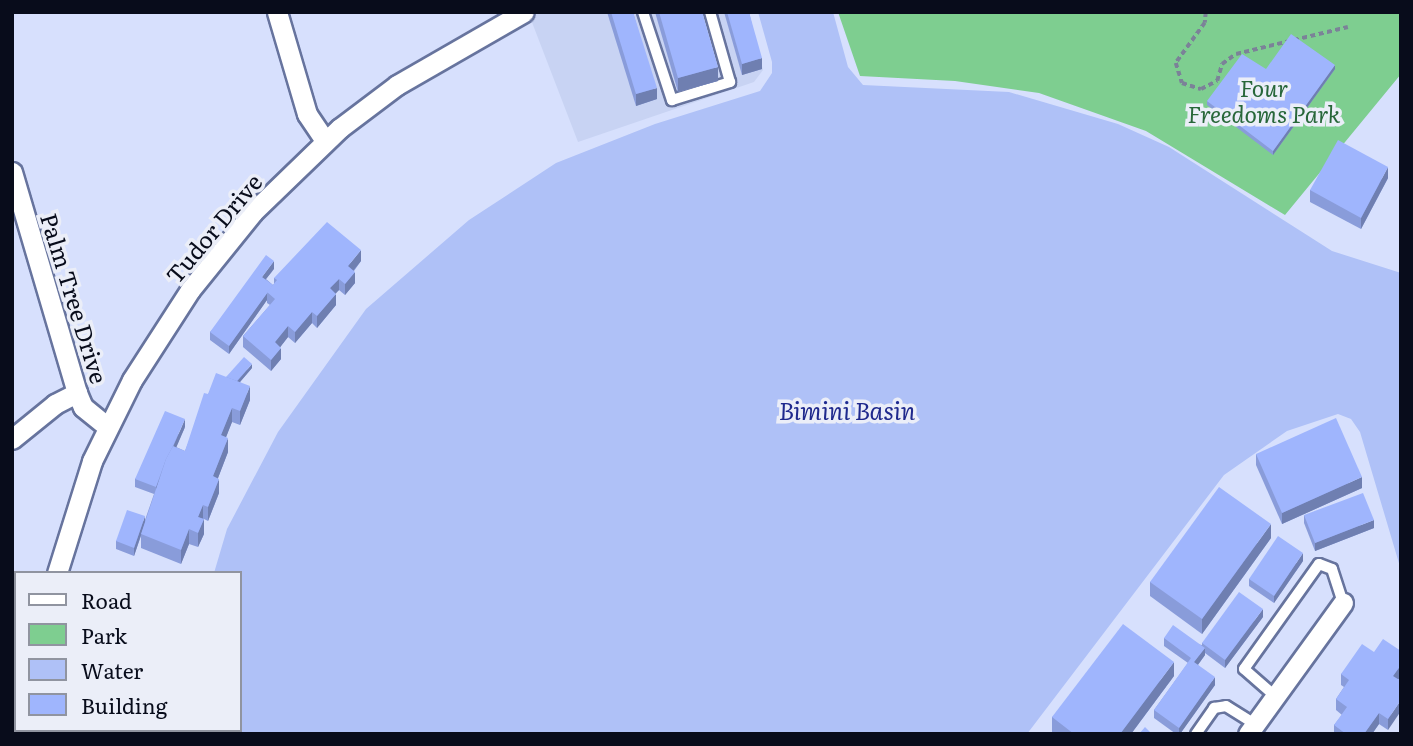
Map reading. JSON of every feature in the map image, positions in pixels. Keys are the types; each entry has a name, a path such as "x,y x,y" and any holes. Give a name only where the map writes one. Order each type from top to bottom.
{"street":[{"path":"277,12 307,114 325,141"},
{"name":"Tudor Drive","path":"58,571 92,461 150,349 190,290 253,212 325,141 397,85 524,12"},
{"name":"Palm Tree Drive","path":"12,172 76,393 83,407 108,427"},
{"path":"12,439 55,404 76,393"},
{"path":"1252,729 1343,603"}],"lane":[{"path":"643,12 672,100 730,82 710,12"},
{"path":"1275,696 1244,669 1319,564 1332,569 1343,603"},
{"path":"1196,734 1214,708 1226,706 1252,729"}],"path":[{"path":"1206,12 1205,23 1176,64 1182,83 1201,89 1217,82 1222,64 1236,54 1348,27"}],"shaded area":[{"path":"528,12 748,12 763,70 754,82 578,142"}],"green space":[{"name":"Four Freedoms Park","path":"838,12 1401,12 1401,74 1285,215 1146,131 1039,93 955,81 860,76"}],"water":[{"name":"Bimini Basin","path":"758,12 833,12 848,67 863,85 1009,92 1118,124 1169,147 1332,251 1401,273 1401,570 1360,432 1351,419 1338,414 1287,431 1224,475 1027,734 184,734 242,732 242,571 215,571 227,529 278,432 366,309 469,220 556,163 655,124 760,91 772,73 772,62"}],"building":[{"path":"611,12 633,12 657,88 636,94"},
{"path":"659,12 702,12 718,67 678,78"},
{"path":"727,12 749,12 762,58 742,64"},
{"path":"1291,34 1335,65 1273,151 1207,101 1242,54 1266,69"},
{"path":"1338,140 1388,167 1361,218 1310,190"},
{"path":"327,222 361,250 348,266 355,272 345,284 339,279 330,288 336,294 317,316 312,312 295,332 288,326 275,342 281,348 271,360 243,336 275,299 267,292 277,280 274,278"},
{"path":"266,255 274,261 262,277 273,285 229,346 210,332"},
{"path":"244,357 252,364 237,381 226,377"},
{"path":"216,373 250,386 240,411 232,408 221,435 228,438 213,476 219,479 208,507 203,505 198,517 204,519 198,533 189,529 181,550 141,534 166,459 173,446 185,451 204,393 208,394"},
{"path":"165,411 185,419 156,487 135,479"},
{"path":"1336,418 1362,477 1282,513 1256,454"},
{"path":"1219,487 1271,524 1202,619 1150,582"},
{"path":"1363,493 1374,520 1315,543 1304,515"},
{"path":"127,510 145,516 134,548 116,541"},
{"path":"1278,536 1303,553 1274,596 1249,579"},
{"path":"1239,592 1263,609 1225,660 1202,643"},
{"path":"1123,624 1174,662 1120,734 1074,734 1052,717"},
{"path":"1173,625 1205,648 1194,662 1215,677 1179,728 1154,710 1191,658 1164,638"},
{"path":"1383,639 1401,651 1401,665 1393,676 1401,681 1401,700 1388,719 1379,713 1364,734 1346,734 1334,725 1347,707 1336,699 1349,680 1341,674 1362,644 1374,652"},
{"path":"1145,727 1152,734 1139,734"},
{"path":"116,732 117,734 97,734"}]}
